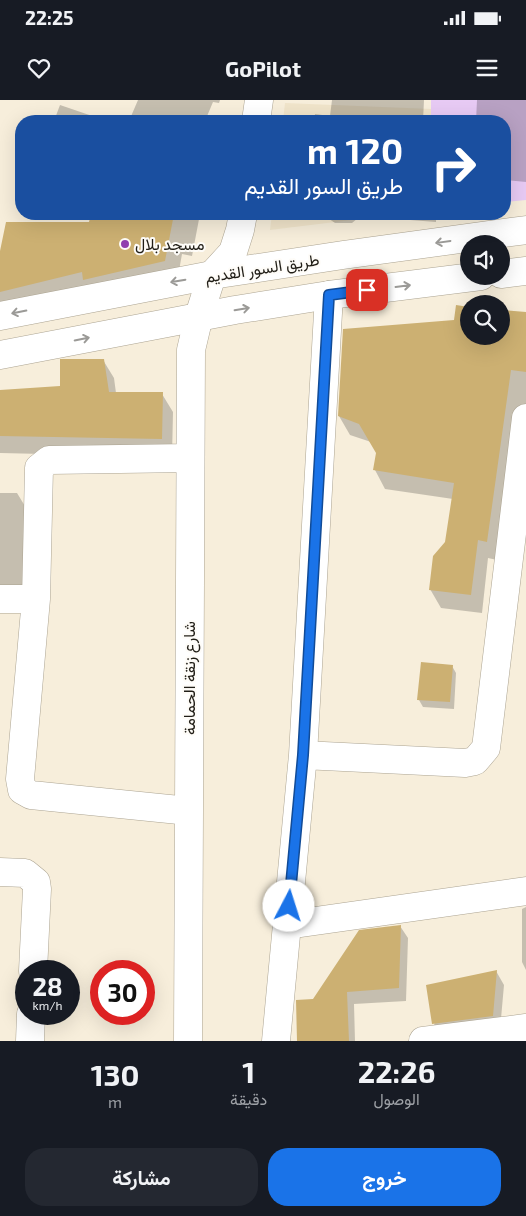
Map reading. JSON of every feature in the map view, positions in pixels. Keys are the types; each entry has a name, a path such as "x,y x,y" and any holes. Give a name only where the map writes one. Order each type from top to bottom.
{"street":[{"path":"257,115 259,100"},
{"path":"212,275 233,252 242,220"},
{"name":"طريق السور القديم","path":"0,316 212,275 526,230"},
{"path":"510,273 526,271"},
{"name":"شارع زنقة الحمامة","path":"188,1041 191,350 212,275"},
{"path":"0,355 199,316 329,295 460,279"},
{"path":"276,1041 303,755 329,295"},
{"path":"303,755 465,762 475,761 486,748 526,418"},
{"path":"189,811 31,795 22,790 20,779 36,598 39,468 49,460 190,458"},
{"path":"0,599 36,598"},
{"path":"0,872 25,873 36,882 34,960"},
{"path":"287,925 526,891"},
{"path":"30,1041 31,1025"},
{"path":"423,1041 526,1028"}],"shaded area":[{"path":"431,100 526,100 526,200 511,201 511,115 431,115"},
{"path":"285,103 431,109 431,115 284,115"},
{"path":"271,220 351,220 270,230"}],"building":[{"path":"90,220 173,220 165,261 83,280 82,272 0,292 0,251 6,222 89,222"},
{"path":"456,305 460,306 460,345 510,345 510,311 526,312 526,372 511,370 487,542 478,540 471,595 429,590 433,556 445,542 454,483 373,470 376,453 359,424 338,416 343,329 454,320"},
{"path":"60,359 104,359 109,392 163,392 162,439 0,436 0,390 60,386"},
{"path":"421,662 453,665 450,702 417,700"},
{"path":"401,925 399,988 347,992 349,1041 297,1041 296,1000 313,999 359,930"},
{"path":"497,970 493,1016 432,1024 426,985"}],"place":[{"name":"مسجد بلال","path":"125,244"}],"route":[{"path":"289,906 303,755 329,295 367,290"}]}
